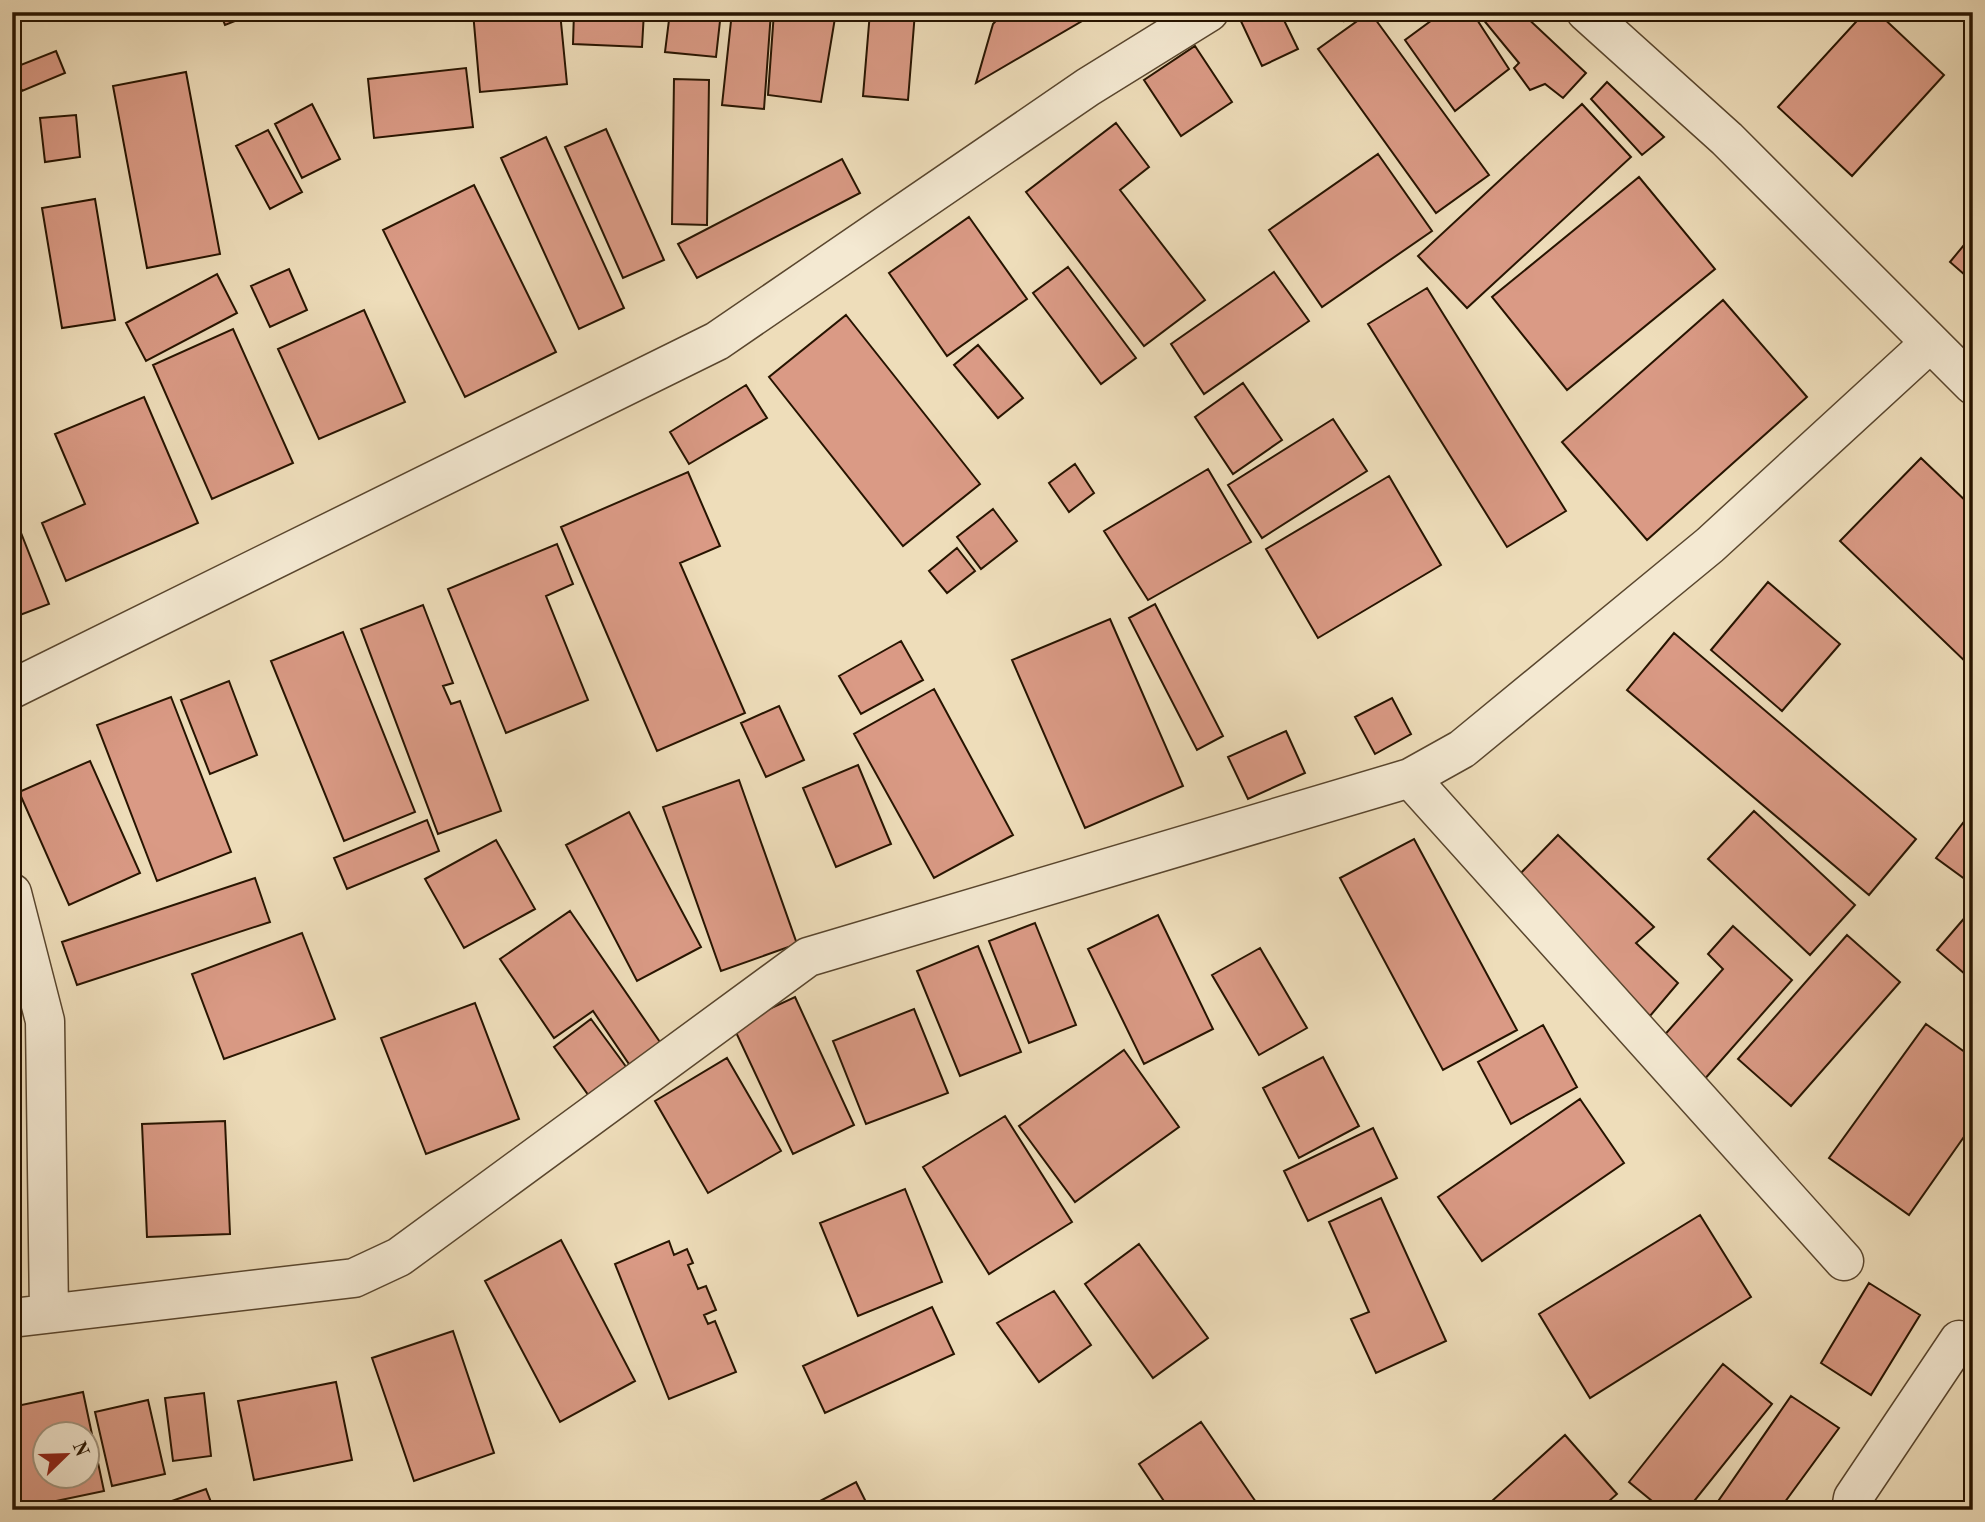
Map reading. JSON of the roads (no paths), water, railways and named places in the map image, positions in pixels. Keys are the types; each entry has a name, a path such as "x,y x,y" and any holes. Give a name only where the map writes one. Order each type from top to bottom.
{"street":[{"path":"12,689 717,341 1088,87 1209,12"},
{"path":"1586,12 1727,139 1973,385"},
{"path":"12,1318 354,1278 399,1257 808,957 1410,778 1462,749 1710,545 1930,343"},
{"path":"1410,778 1844,1261"},
{"path":"12,893 45,1021 49,1313"},
{"path":"1851,1510 1853,1498 1959,1340"}]}
